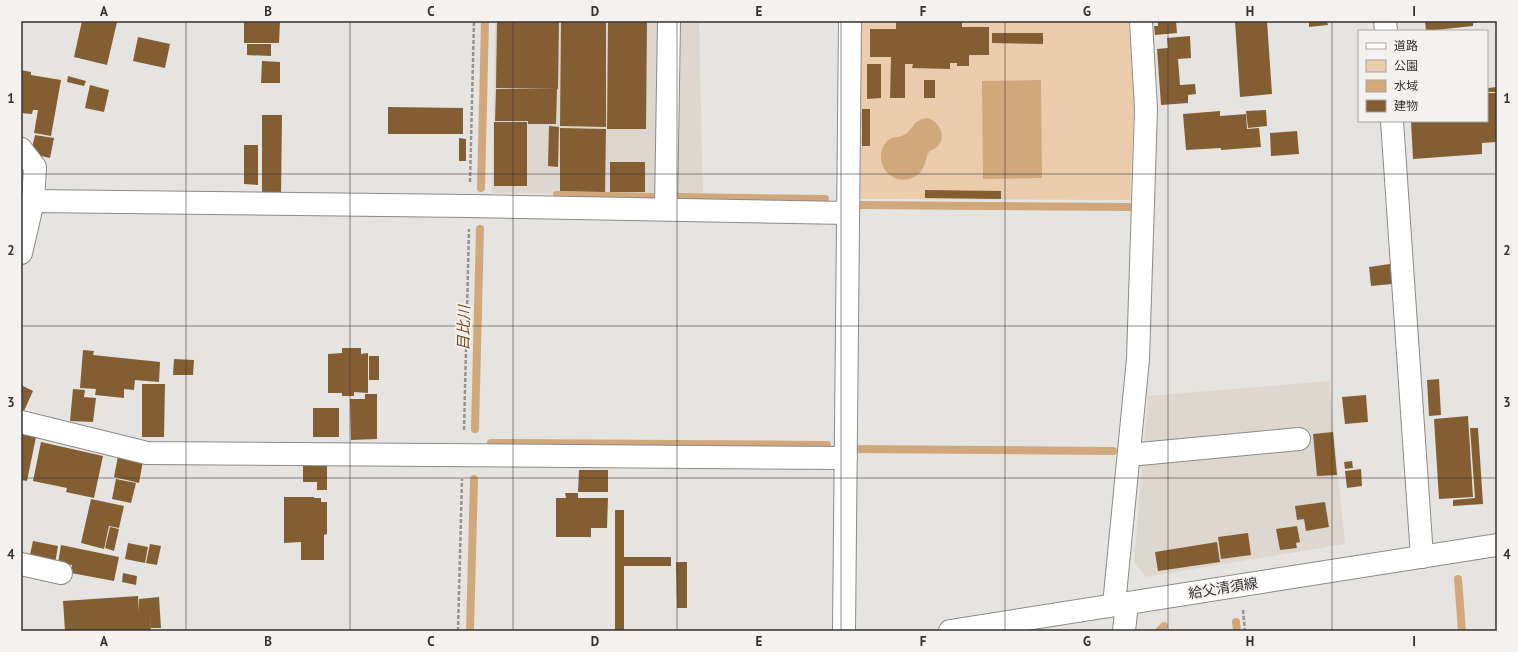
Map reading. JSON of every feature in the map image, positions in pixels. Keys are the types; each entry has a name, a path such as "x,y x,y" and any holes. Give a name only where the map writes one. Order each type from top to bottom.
{"street":[{"path":"666,209 669,21"},
{"path":"844,631 850,21"},
{"path":"1124,631 1121,604 1129,455 1138,359 1146,117 1141,21"},
{"path":"1392,122 1422,557"},
{"path":"21,149 35,167 33,200 21,253"},
{"path":"33,200 848,213"},
{"path":"21,422 147,453 846,458"},
{"path":"1129,455 1299,439"},
{"name":"給父清須線","path":"950,631 1497,545"},
{"path":"21,564 61,573"}],"path":[{"path":"458,631 474,21"}],"shaded area":[{"path":"495,21 699,21 703,195 492,193"},
{"path":"1329,381 1345,544 1146,577 1134,561 1148,396"}],"green space":[{"path":"862,21 1129,21 1134,106 1130,200 859,199"}],"water":[{"path":"1041,80 1042,178 983,179 982,81"},
{"path":"928,118 936,123 941,130 942,139 940,143 929,152 922,170 914,177 900,180 891,176 884,169 881,160 884,145 889,139 904,135 916,123"}],"building":[{"path":"82,21 117,22 107,65 74,57"},
{"path":"244,21 280,21 279,43 244,43"},
{"path":"497,21 559,21 558,89 496,88"},
{"path":"561,21 606,21 606,127 560,126"},
{"path":"608,21 647,21 646,129 607,129"},
{"path":"896,21 962,21 962,27 989,27 989,55 969,55 969,66 957,66 957,63 950,63 950,69 912,68 913,64 905,64 905,98 890,98 891,57 870,57 870,29 896,29"},
{"path":"1158,21 1176,21 1177,33 1155,35 1154,26 1158,26"},
{"path":"1235,21 1267,21 1272,94 1240,97"},
{"path":"1309,21 1327,21 1328,25 1309,27"},
{"path":"1425,21 1477,21 1477,23 1473,23 1473,26 1426,30"},
{"path":"992,33 1043,33 1043,44 992,43"},
{"path":"1190,36 1191,58 1178,59 1180,85 1195,84 1196,94 1188,95 1188,103 1161,105 1157,49 1168,48 1167,38"},
{"path":"138,37 170,44 165,68 133,61"},
{"path":"247,44 271,44 271,56 247,55"},
{"path":"262,61 280,62 280,83 261,83"},
{"path":"867,64 881,64 881,98 867,99"},
{"path":"21,70 31,72 31,75 61,80 51,136 34,133 38,110 33,110 32,114 21,113"},
{"path":"68,76 86,81 84,86 67,82"},
{"path":"924,80 935,80 935,98 924,98"},
{"path":"90,85 109,90 104,112 85,108"},
{"path":"1497,87 1497,92 1488,92 1488,88"},
{"path":"496,89 557,89 556,124 528,124 528,121 495,121"},
{"path":"1488,93 1497,93 1497,142 1482,143 1482,154 1413,159 1411,122 1488,122"},
{"path":"388,107 463,108 463,134 388,134"},
{"path":"862,109 870,109 870,146 862,146"},
{"path":"1266,110 1267,126 1248,128 1246,111"},
{"path":"1220,111 1220,116 1246,114 1247,129 1259,128 1261,147 1221,150 1221,148 1186,150 1183,114"},
{"path":"262,115 282,115 281,194 262,194"},
{"path":"494,122 527,122 527,186 494,186"},
{"path":"549,126 559,127 558,167 548,166"},
{"path":"560,128 606,129 605,192 560,191"},
{"path":"1297,131 1299,154 1271,156 1270,133"},
{"path":"35,135 54,138 50,158 37,155 32,148"},
{"path":"459,138 466,139 466,161 459,161"},
{"path":"244,145 258,145 258,185 244,184"},
{"path":"610,162 645,162 645,192 610,192"},
{"path":"925,190 1001,191 1001,199 925,198"},
{"path":"1390,264 1392,284 1371,286 1369,267"},
{"path":"342,348 361,348 361,354 368,353 368,393 354,392 354,396 342,396 342,393 328,393 328,354 342,353"},
{"path":"83,350 94,351 93,355 160,362 159,382 135,380 134,390 124,389 124,398 95,395 96,389 80,388"},
{"path":"369,356 379,356 379,380 369,380"},
{"path":"174,359 194,360 193,375 173,375"},
{"path":"1439,379 1441,415 1429,416 1427,380"},
{"path":"142,384 165,384 164,437 142,437"},
{"path":"21,385 33,391 24,411 21,410"},
{"path":"73,389 85,390 84,397 96,398 93,422 70,421"},
{"path":"365,394 377,394 377,439 351,440 350,399 365,399"},
{"path":"1366,395 1368,422 1345,424 1342,397"},
{"path":"313,408 339,408 339,437 313,437"},
{"path":"1468,416 1473,497 1439,499 1434,419"},
{"path":"1470,428 1478,428 1483,504 1453,506 1453,500 1475,498"},
{"path":"1333,432 1337,475 1317,476 1313,434"},
{"path":"21,434 36,437 27,481 21,480"},
{"path":"41,442 103,456 94,498 66,492 67,488 33,481"},
{"path":"118,456 143,461 139,483 114,477"},
{"path":"1352,461 1353,468 1345,469 1344,462"},
{"path":"303,466 327,466 327,490 317,490 317,482 303,482"},
{"path":"1361,469 1362,486 1347,488 1345,471"},
{"path":"579,470 608,470 608,492 578,492"},
{"path":"116,479 136,483 131,503 112,499"},
{"path":"565,493 578,493 578,498 608,498 607,528 591,528 591,537 556,537 556,498 566,498"},
{"path":"284,497 314,497 321,498 321,502 327,502 327,534 324,535 324,560 301,560 301,542 284,543"},
{"path":"91,499 124,506 119,528 109,526 104,549 81,543"},
{"path":"1325,502 1329,527 1306,531 1304,519 1297,520 1295,506"},
{"path":"615,510 624,510 624,557 671,557 671,566 624,566 624,631 615,631"},
{"path":"1297,526 1300,542 1296,543 1297,548 1280,550 1276,529"},
{"path":"110,527 119,529 114,551 105,548"},
{"path":"1248,533 1251,555 1221,559 1218,537"},
{"path":"33,541 58,546 55,564 29,559"},
{"path":"1217,542 1220,562 1158,571 1155,552"},
{"path":"128,543 148,547 145,563 125,559"},
{"path":"150,544 161,546 157,565 146,563"},
{"path":"61,545 119,557 114,581 71,573 72,565 58,563"},
{"path":"676,562 687,562 687,608 677,608"},
{"path":"123,573 137,576 136,585 122,582"},
{"path":"138,596 139,612 139,599 159,597 161,628 151,628 150,611 151,631 65,631 63,601"}],"waterway":[{"name":"目比川","path":"481,188 485,21"},
{"path":"557,195 655,197"},
{"path":"677,197 825,199"},
{"path":"859,205 1131,207"},
{"name":"目比川","path":"475,429 480,229"},
{"path":"491,443 827,445"},
{"path":"855,449 1113,451"},
{"name":"目比川","path":"470,631 474,479"},
{"path":"1458,579 1462,631"},
{"path":"1236,622 1237,631"},
{"path":"1159,631 1164,626"}]}
